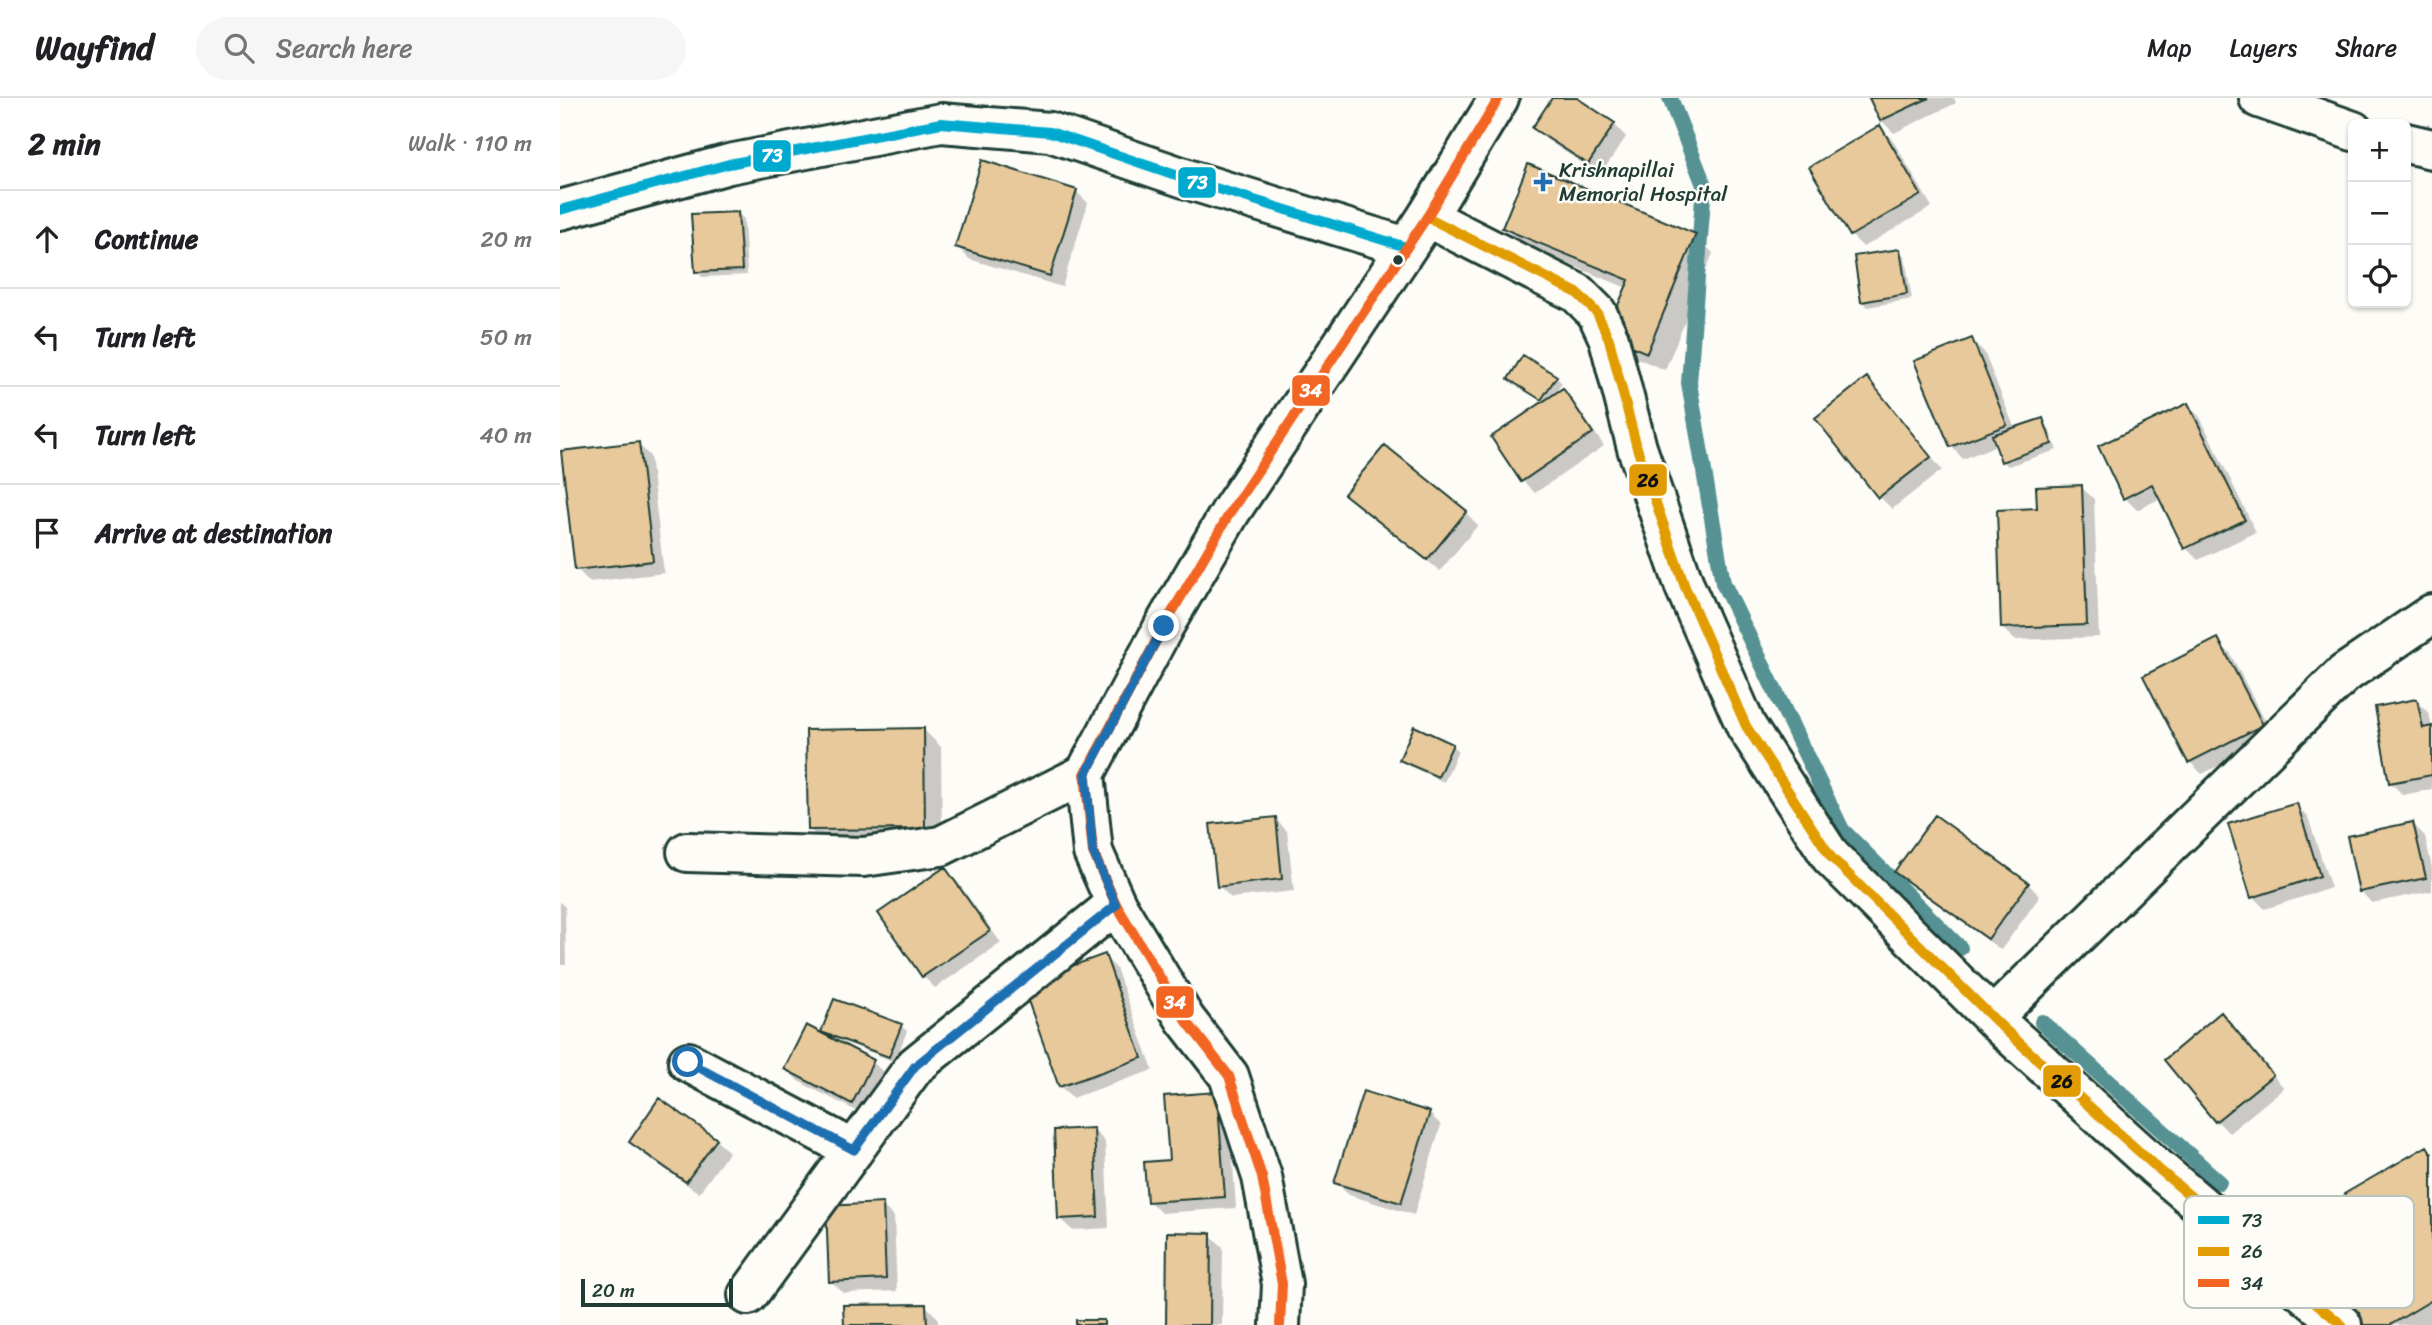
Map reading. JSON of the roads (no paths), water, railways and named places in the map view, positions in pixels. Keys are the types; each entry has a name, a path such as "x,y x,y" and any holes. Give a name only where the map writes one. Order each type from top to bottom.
{"street":[{"path":"1280,1325 1282,1284 1262,1177 1229,1076 1185,1019 1116,905 1093,852 1086,774 1164,626 1231,511 1416,232 1499,98"},
{"path":"2259,98 2348,129"},
{"path":"560,210 729,163 1007,113 1050,132 1196,182 1416,232 1577,293 1597,313 1609,340 1637,448 1685,587 1746,726 1831,857 1993,1017 2190,1196"},
{"path":"2411,144 2432,149"},
{"path":"1993,1017 2344,674 2432,614"},
{"path":"687,852 863,857 941,846 1086,774"},
{"path":"748,1295 915,1066 1116,905"},
{"path":"688,1062 854,1150"},
{"path":"2322,1308 2342,1325"}],"waterway":[{"path":"1670,98 1704,185 1689,383 1723,583 1842,830 1960,948"},
{"path":"2042,1022 2219,1182"}],"place":[{"name":"Krishnapillai Memorial Hospital","path":"1543,182"}]}
